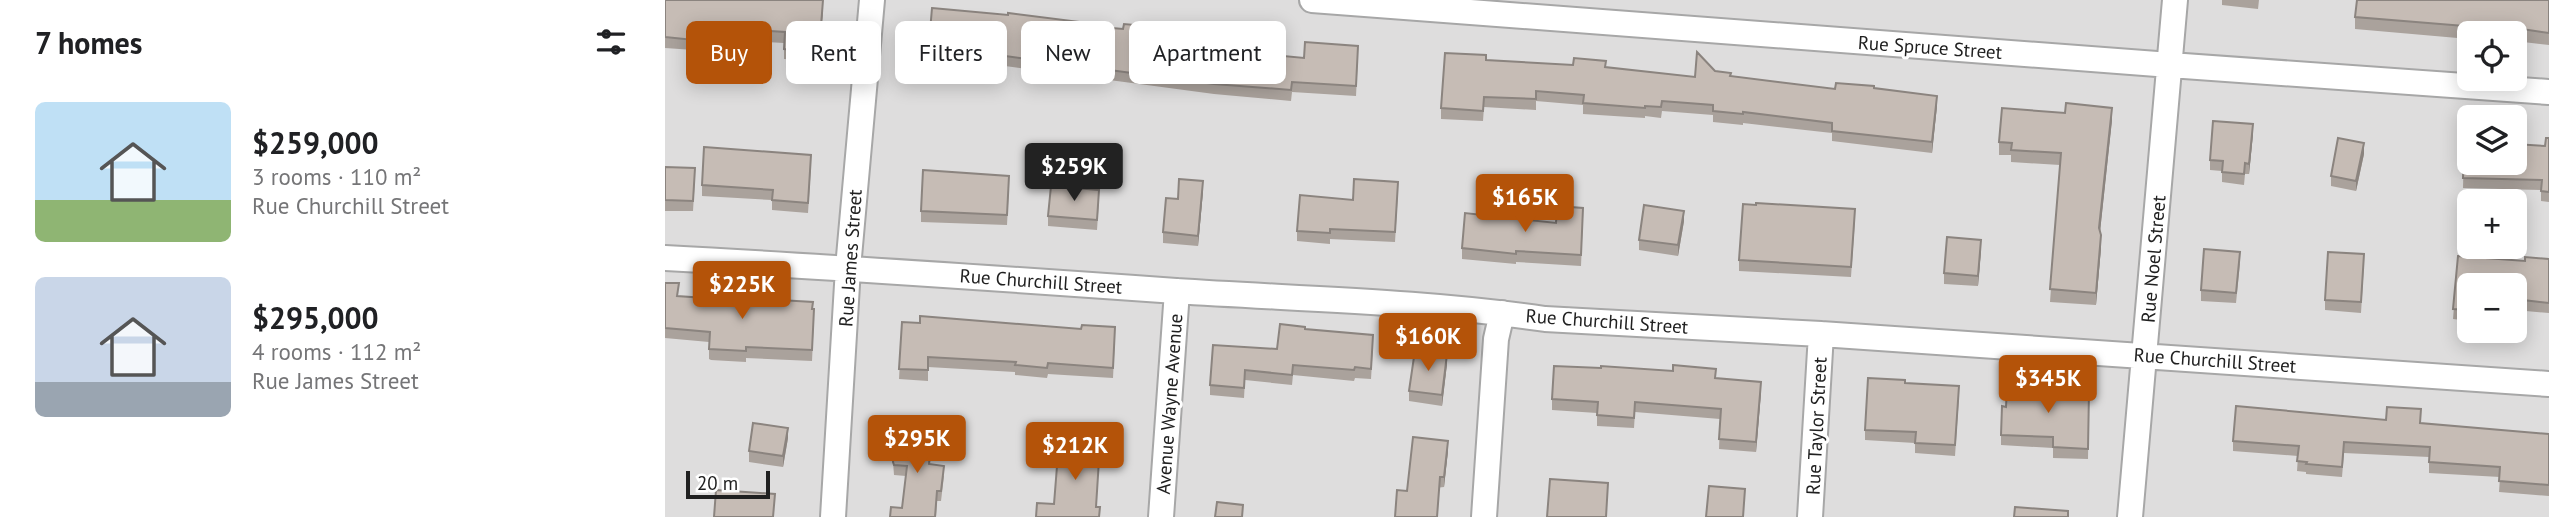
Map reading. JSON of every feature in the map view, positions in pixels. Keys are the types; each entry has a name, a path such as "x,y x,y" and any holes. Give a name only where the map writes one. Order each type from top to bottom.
{"street":[{"name":"Rue James Street","path":"833,517 848,268 872,0"},
{"name":"Rue Spruce Street","path":"1311,0 2549,92"},
{"name":"Rue Noel Street","path":"2130,517 2175,0"},
{"name":"Rue Churchill Street","path":"665,258 848,268 1502,313 1545,319 1821,334 2549,384"},
{"name":"Avenue Wayne Avenue","path":"1161,517 1177,291"},
{"path":"1484,517 1496,339 1502,313"},
{"name":"Rue Taylor Street","path":"1810,517 1821,334"}],"shaded area":[{"path":"665,0 2549,0 2549,517 665,517"}],"building":[{"path":"665,0 823,0 821,21 786,21 786,49 785,32 772,31 772,21 686,21 686,39 665,37"},
{"path":"2357,0 2549,0 2549,33 2527,30 2527,21 2457,21 2457,25 2355,17"},
{"path":"932,8 1072,21 1021,21 1021,58 1007,56 1007,21 931,21"},
{"path":"1124,24 1129,24 1129,73 1115,71 1115,28 1123,29"},
{"path":"1305,42 1358,46 1356,86 1292,82 1291,90 1214,84 1286,84 1286,56 1304,58"},
{"path":"1697,52 1715,71 1731,73 1730,76 1835,89 1836,83 1874,86 1937,96 1932,142 1832,131 1832,123 1713,111 1713,105 1662,101 1661,107 1645,108 1583,103 1584,95 1536,91 1536,99 1484,97 1483,111 1441,108 1445,53 1486,55 1486,60 1573,65 1574,58 1606,61 1605,67 1695,77"},
{"path":"2066,103 2112,108 2099,228 2101,235 2096,293 2050,289 2061,153 2011,150 2012,143 1999,142 2002,108 2065,113"},
{"path":"2213,121 2253,124 2249,164 2245,163 2244,174 2222,172 2223,161 2210,160"},
{"path":"2338,138 2364,143 2356,181 2331,176"},
{"path":"2546,138 2549,138 2549,192 2541,191 2542,180 2463,178 2463,175 2527,175 2527,145 2545,146"},
{"path":"704,147 811,155 808,203 772,200 773,190 702,185"},
{"path":"665,167 695,168 693,201 665,200"},
{"path":"923,170 1009,176 1007,215 921,211"},
{"path":"1179,179 1203,181 1198,236 1163,232 1166,198 1178,199"},
{"path":"1354,179 1398,182 1395,232 1330,229 1330,233 1297,231 1300,195 1353,200"},
{"path":"1051,186 1099,190 1097,220 1048,216"},
{"path":"1743,204 1855,209 1851,267 1739,260"},
{"path":"1644,205 1684,211 1678,245 1639,240"},
{"path":"1557,206 1583,208 1581,255 1516,251 1516,254 1462,248 1465,213 1556,223"},
{"path":"1947,237 1981,240 1978,276 1944,273"},
{"path":"2204,249 2240,252 2236,293 2201,290"},
{"path":"2328,252 2364,254 2361,302 2325,300"},
{"path":"2458,259 2549,259 2549,303 2527,300 2527,273 2457,273 2457,309 2453,309"},
{"path":"665,283 679,283 677,296 780,303 780,300 813,302 812,350 746,347 746,351 709,349 710,332 665,328"},
{"path":"920,316 1081,329 1082,325 1115,327 1113,368 1048,363 1047,368 1015,365 1016,362 928,357 928,370 899,369 902,322 920,323"},
{"path":"1280,324 1373,335 1371,369 1293,365 1292,375 1245,370 1244,388 1210,385 1213,345 1277,349"},
{"path":"1415,350 1447,354 1442,395 1409,391"},
{"path":"1673,365 1716,369 1715,378 1761,382 1756,442 1719,439 1721,409 1635,402 1634,418 1597,415 1598,402 1552,399 1554,366 1673,371"},
{"path":"1868,378 1959,386 1955,445 1915,443 1916,432 1865,430"},
{"path":"2007,386 2089,391 2088,449 2053,447 2053,437 2001,435 2002,406 2006,407"},
{"path":"2236,406 2386,420 2387,407 2421,409 2420,423 2549,434 2549,485 2499,481 2500,467 2429,462 2430,447 2344,442 2342,467 2306,464 2307,462 2297,461 2299,446 2233,441"},
{"path":"753,423 788,428 783,456 749,451"},
{"path":"897,430 932,433 929,464 944,466 941,491 937,491 935,517 890,517 891,507 902,508 907,466 894,465 893,462"},
{"path":"1413,437 1448,441 1444,477 1440,477 1437,517 1395,517 1397,490 1407,491"},
{"path":"1059,441 1100,444 1096,507 1100,507 1099,517 1036,517 1037,503 1054,504"},
{"path":"1550,479 1608,483 1606,517 1547,517"},
{"path":"1709,486 1745,489 1743,517 1706,517"},
{"path":"716,490 775,494 773,517 714,517"},
{"path":"1217,502 1243,505 1242,517 1215,517"},
{"path":"2015,507 2068,511 2068,517 2014,517"}]}
